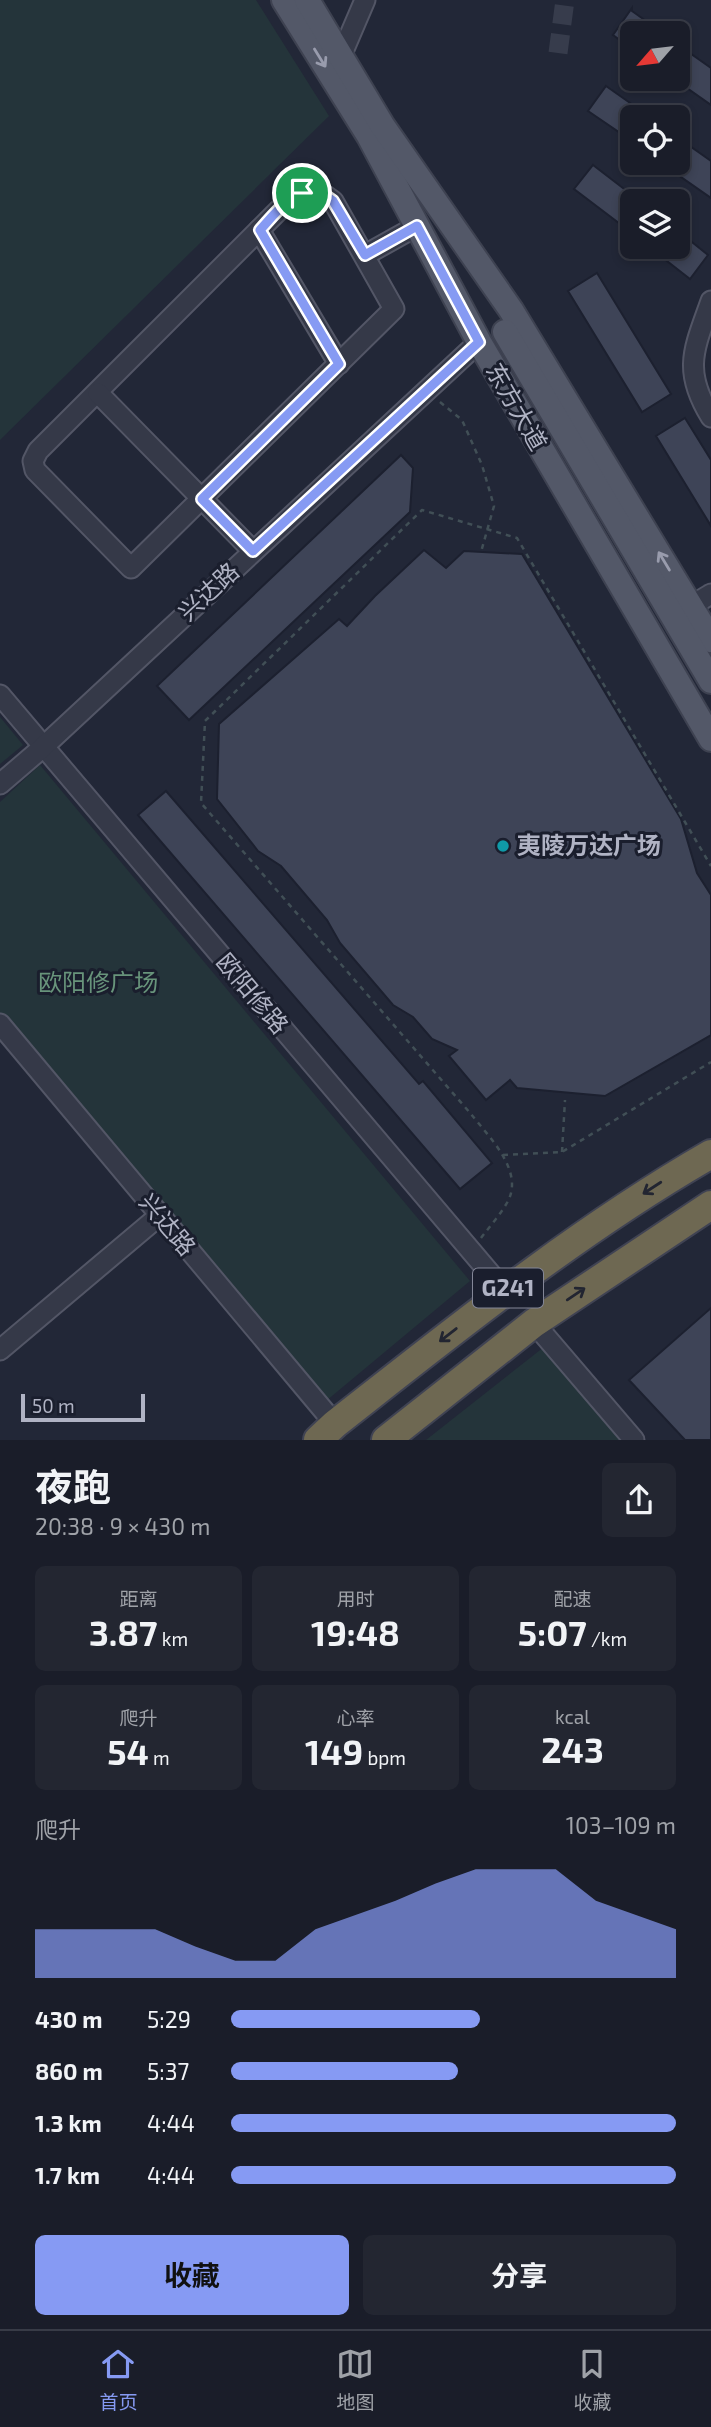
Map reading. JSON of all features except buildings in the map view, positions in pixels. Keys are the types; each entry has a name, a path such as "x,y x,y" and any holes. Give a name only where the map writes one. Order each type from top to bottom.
{"highway":[{"name":"G241","path":"326,1432 505,1291 654,1186 711,1154"},
{"name":"G241","path":"386,1440 534,1323 711,1205"}],"main road":[{"name":"东方大道","path":"284,0 376,131 511,310 701,600 711,640"},
{"name":"东方大道","path":"307,0 341,56 417,226 479,342 711,739"},
{"path":"376,131 711,681"},
{"path":"376,131 711,710"}],"street":[{"path":"341,56 365,0"},
{"path":"312,192 326,196 333,201 394,309 131,568 34,470 33,461 38,451 260,230 289,200 302,193 312,192"},
{"path":"365,255 417,226"},
{"path":"260,230 339,364"},
{"path":"711,301 693,356 693,377 699,397 711,417"},
{"name":"兴达路","path":"0,784 479,342"},
{"path":"98,393 253,551"},
{"name":"欧阳修路","path":"0,695 42,748 505,1291"},
{"name":"兴达路","path":"0,1024 159,1216 326,1432"},
{"path":"0,1350 159,1216"},
{"path":"534,1323 634,1440"}],"path":[{"path":"426,390 462,420 482,465 494,506 481,552"},
{"path":"471,1252 509,1200 512,1178 503,1155 471,1114 201,803 205,721 422,510 517,538 711,866"},
{"path":"503,1155 562,1152 711,1062"},
{"path":"562,1152 565,1100"}],"green space":[{"path":"0,0 256,0 329,116 0,440"},
{"path":"0,717 23,745 0,764"},
{"name":"欧阳修广场","path":"40,765 470,1281 326,1401 0,1015 0,802"},
{"path":"544,1347 623,1440 426,1440"}],"tunnel":[{"path":"558,53 565,0"}],"place":[{"name":"夷陵万达广场","path":"503,846"}],"route":[{"path":"312,192 333,201 365,255 417,226 479,342 253,551 202,499 339,364 260,230 289,200 302,193 312,192"}]}
